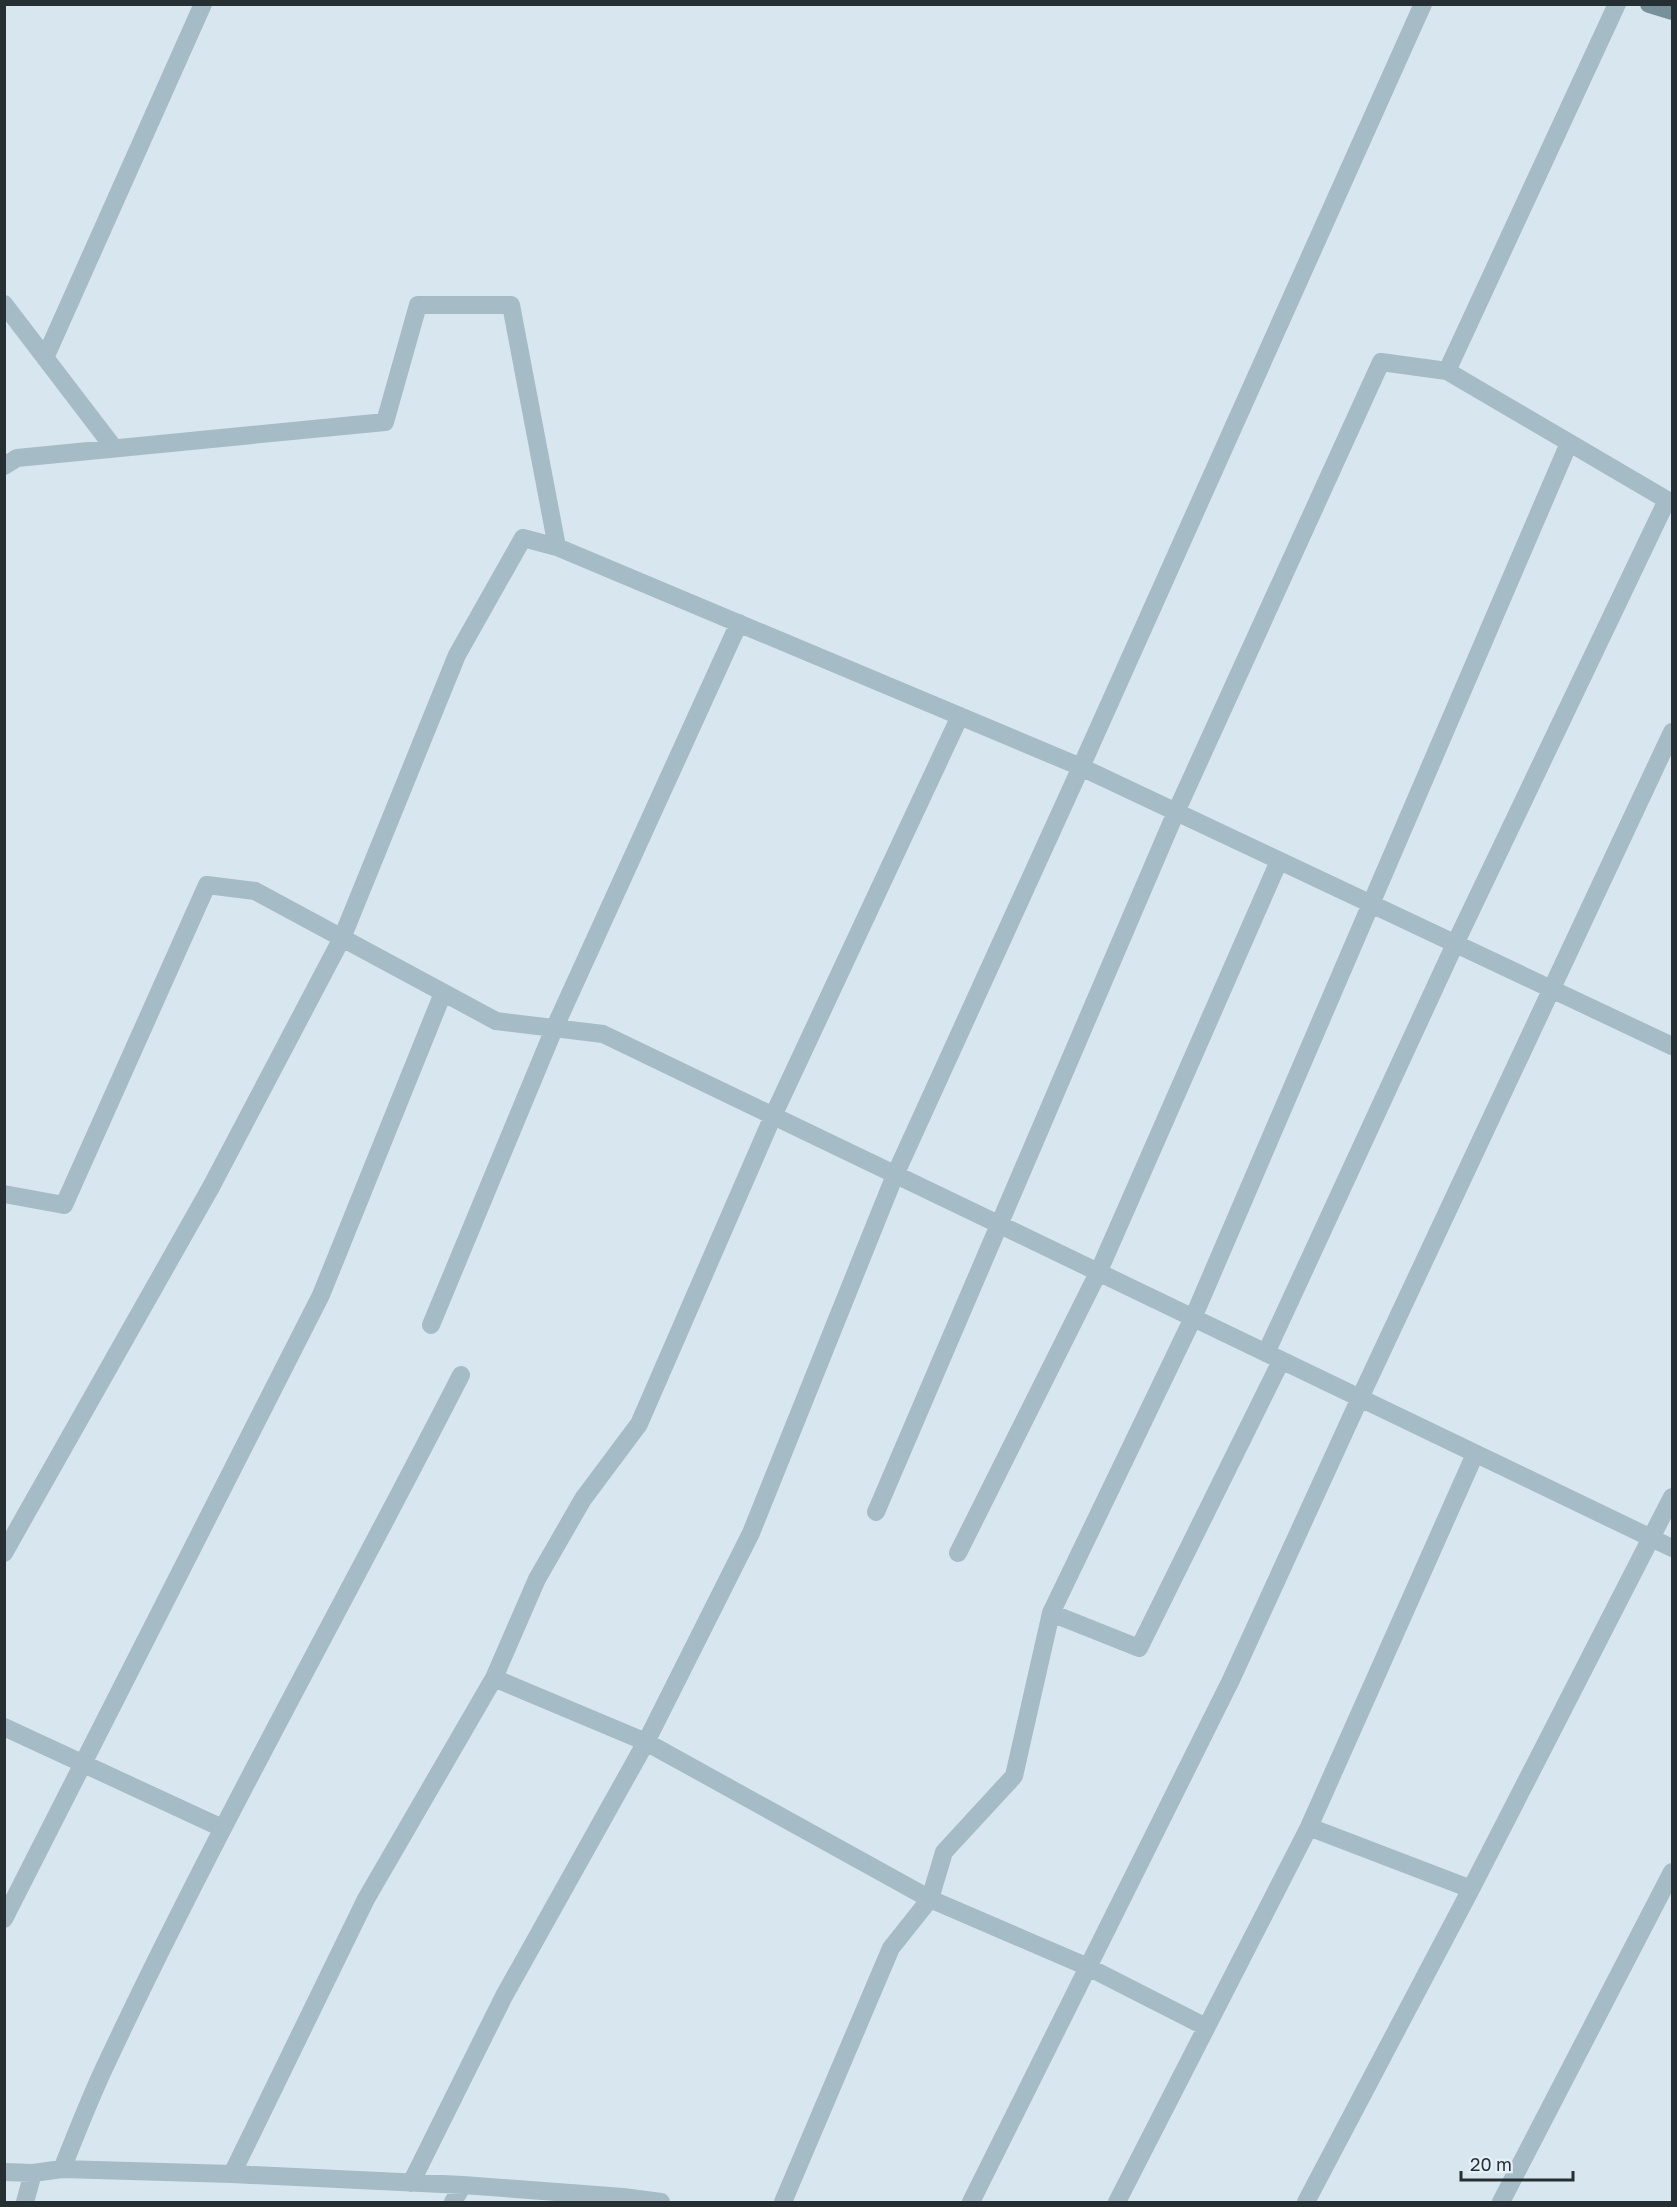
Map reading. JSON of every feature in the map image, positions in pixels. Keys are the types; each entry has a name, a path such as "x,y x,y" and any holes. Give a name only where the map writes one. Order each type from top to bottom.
{"main road":[{"path":"1649,4 1672,11"}],"street":[{"path":"45,358 203,4"},
{"path":"411,2183 504,1996 646,1742 750,1533 895,1175 1424,4"},
{"path":"1447,372 1617,4"},
{"path":"4,304 114,448"},
{"path":"4,466 17,458 385,422 418,305 511,305 557,547"},
{"path":"876,1512 1176,812 1381,362 1447,372 1670,501 1455,944 1274,1357 1139,1648 1051,1612"},
{"path":"783,2202 891,1948 930,1899 944,1852 1014,1776 1051,1612 1192,1318 1569,443"},
{"path":"4,1553 211,1187 342,938 457,655 523,538 557,547 1081,767 1672,1046"},
{"path":"431,1325 554,1029 739,623"},
{"path":"232,2174 366,1899 494,1678 543,1569 583,1499 639,1424 773,1116 960,717"},
{"path":"971,2202 1231,1680 1360,1398 1672,732"},
{"path":"958,1553 1098,1272 1279,861"},
{"path":"4,1194 64,1205 207,885 255,891 496,1021 603,1034 1672,1548"},
{"path":"4,1919 321,1295 443,993"},
{"path":"62,2169 107,2062 222,1828 461,1375"},
{"path":"1117,2202 1310,1827 1475,1454"},
{"path":"1306,2202 1471,1890 1672,1497"},
{"path":"494,1678 646,1742 930,1899 1088,1967 1206,2027"},
{"path":"4,1726 222,1828"},
{"path":"1310,1827 1471,1890"},
{"path":"1501,2202 1672,1872"},
{"path":"4,2172 33,2173 62,2169 232,2174 463,2185 623,2196 661,2202"},
{"path":"25,2202 33,2173"},
{"path":"453,2202 463,2185"}]}
